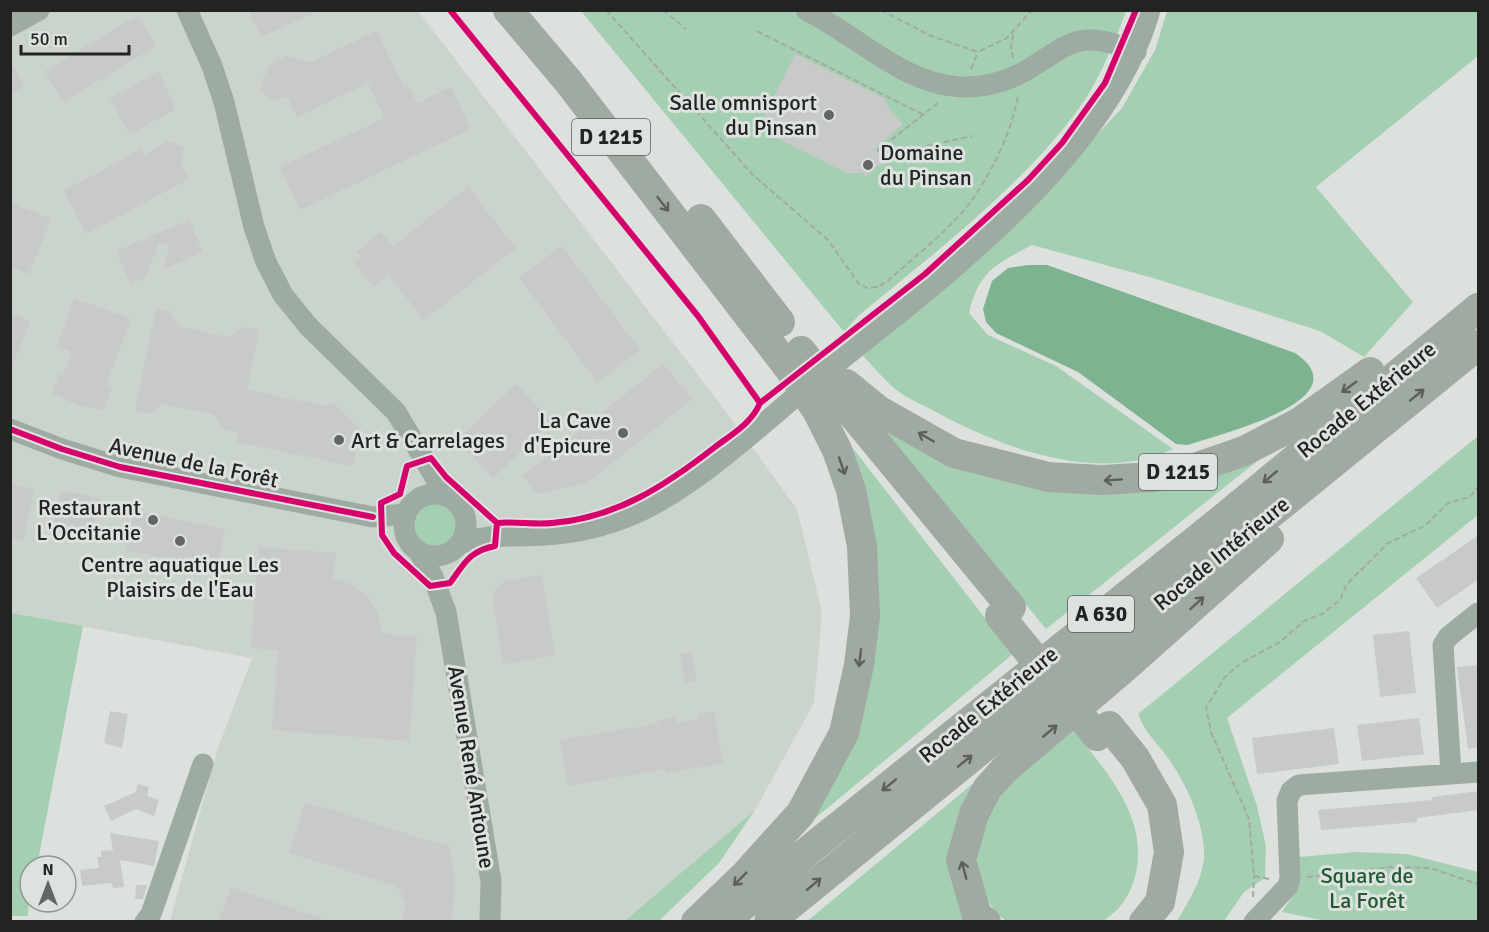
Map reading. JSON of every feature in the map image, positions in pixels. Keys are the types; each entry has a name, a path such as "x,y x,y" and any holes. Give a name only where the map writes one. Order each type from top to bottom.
{"highway":[{"name":"D 1215","path":"508,10 721,261 1103,731 1135,758 1162,805 1169,852 1160,902 1144,921"},
{"name":"D 1215","path":"534,10 721,261"},
{"name":"D 1215","path":"832,398 878,410 954,453 1047,477 1102,480 1153,477 1195,468 1244,451 1300,423 1479,288"},
{"name":"Rocade Extérieure","path":"724,921 1065,642 1215,525 1479,308"},
{"name":"Rocade Intérieure","path":"769,921 1479,345"},
{"path":"696,921 745,875 801,813 844,733 859,665 865,616 862,546 850,490 837,450 832,398 798,356"},
{"path":"986,921 977,916 961,861 974,814 987,789 1005,769 1123,669 1304,508 1339,458"},
{"path":"1103,731 1139,800 1152,853 1143,892 1121,921"}],"street":[{"path":"10,26 39,10"},
{"path":"187,10 212,66 224,102 254,227 266,262 279,287 309,327 396,412 446,496"},
{"path":"806,10 905,70 932,83 985,87 1018,75 1076,42 1100,40 1136,52"},
{"path":"415,446 408,516 408,542 418,552 436,557 498,534 544,535 591,529 634,514 675,492 904,308 1016,209 1067,157 1107,105 1136,52 1150,10"},
{"name":"Avenue de la Forêt","path":"10,429 62,449 120,467 373,517 408,516"},
{"path":"408,516 427,495 446,496 455,501 463,512 498,534"},
{"path":"456,548 466,530 463,512"},
{"name":"Avenue René Antoune","path":"446,612 447,576 456,548"},
{"name":"Avenue René Antoune","path":"418,552 433,577 446,612 491,881 489,921"},
{"path":"1451,774 1443,645 1448,637 1479,613"},
{"path":"145,921 151,914 203,764"},
{"path":"1254,921 1288,886 1290,878 1287,801 1291,791 1299,786 1479,772"}],"path":[{"path":"606,10 752,174 828,240 849,274 859,284 868,288 879,287 889,280 968,206 985,179 1015,112 1019,85 1011,46 1014,31"},
{"path":"663,10 686,29"},
{"path":"881,10 931,36 978,52"},
{"path":"877,151 924,115 956,86 970,71 978,52 1007,38 1032,10"},
{"path":"757,31 924,115"},
{"path":"882,156 972,136"},
{"path":"1479,487 1470,497 1449,503 1426,525 1388,543 1346,585 1340,600 1322,614 1304,621 1280,642 1241,663 1224,678 1206,708 1211,732 1249,819 1254,876 1274,880 1390,867 1430,868 1479,884"}],"shaded area":[{"path":"11,10 418,11 724,409 797,509 822,612 814,703 755,810 625,922 170,921 218,748 252,658 11,613"},
{"path":"1047,265 1295,353 1312,370 1312,386 1299,400 1278,413 1253,424 1188,445 1176,444 1078,372 996,333 986,322 983,309 992,281 1008,268"}],"green space":[{"name":"Domaine du Pinsan","path":"581,11 1126,11 1092,88 1064,128 1039,157 980,214 858,316 844,332"},
{"path":"1167,11 1478,11 1478,56 1316,187 1413,302 1364,357 1320,331 1153,278 1032,245 991,270 978,287 969,313 988,335 1056,366 1173,449 1144,459 1114,463 1083,462 1052,457 991,438 899,392 863,356 991,248 1122,108 1155,50"},
{"path":"873,418 1039,485 1270,451 1046,629"},
{"path":"841,433 1013,654 807,825 865,700"},
{"path":"1478,436 1478,515 1227,718 1257,806 1266,846 1265,878 1244,892 1224,921 1177,921 1194,891 1203,867 1202,835 1191,799 1180,776 1145,729 1138,714"},
{"path":"434,503 450,509 456,525 450,541 434,547 418,541 412,525 418,509"},
{"path":"11,613 83,626 39,854 18,854 18,914 28,914 28,916 11,916"},
{"path":"1073,729 1112,780 1131,816 1138,856 1133,884 1123,902 1103,921 1006,921 990,903 980,880 977,856 981,834 990,813 1019,775"},
{"path":"1005,757 973,795 972,921 806,922"},
{"path":"755,810 719,863 659,921 625,921"},
{"name":"Square de La Forêt","path":"1356,852 1407,854 1478,872 1478,921 1330,922 1282,912 1299,887 1299,857"}],"building":[{"path":"248,10 320,10 261,37"},
{"path":"133,18 140,19 156,46 63,102 45,71"},
{"path":"377,31 403,86 407,84 417,103 451,87 471,129 300,210 280,167 385,118 368,83 297,117 287,96 274,101 260,90 264,84 261,82 272,63 287,56 311,62"},
{"name":"Salle omnisport du Pinsan","path":"795,54 884,98 892,113 903,124 875,149 888,163 876,167 866,177 863,173 847,173 758,129"},
{"path":"10,59 24,87 10,93"},
{"path":"159,71 175,109 130,135 110,99"},
{"path":"168,141 184,147 181,164 189,179 86,234 64,191 141,149 144,155"},
{"path":"468,187 516,248 424,320 388,275 374,287 354,262 361,257 356,252 381,232 393,246"},
{"path":"10,203 51,219 29,274 10,266"},
{"path":"189,220 203,252 164,269 169,245 159,242 146,277 131,284 116,251"},
{"path":"562,246 640,350 597,382 519,277"},
{"path":"74,298 131,319 106,386 112,388 103,412 83,404 82,407 52,393 59,374 63,376 72,352 57,346"},
{"path":"156,308 170,311 180,327 229,337 244,327 259,330 247,390 325,406 334,403 360,429 353,466 236,442 238,432 223,429 213,414 164,404 149,414 135,411"},
{"path":"10,313 30,321 11,369 10,369"},
{"path":"663,364 692,399 587,483 537,494 523,476"},
{"path":"516,384 552,422 493,478 457,440"},
{"path":"10,483 34,489 23,540 10,537"},
{"path":"61,490 100,498 92,534 53,525"},
{"path":"134,511 225,529 218,569 126,550"},
{"path":"1479,535 1479,579 1437,608 1416,578"},
{"path":"259,547 336,553 333,578 351,584 368,597 378,614 382,634 417,637 409,741 272,730 278,650 251,648"},
{"path":"542,575 555,655 503,664 493,601 494,591 505,581"},
{"path":"1409,631 1416,693 1380,697 1373,635"},
{"path":"692,652 697,682 685,683 680,654"},
{"path":"1479,665 1479,747 1468,749 1457,667"},
{"path":"110,711 128,714 122,748 104,743"},
{"path":"714,711 723,763 666,773 665,769 568,786 560,740 657,724 657,721 676,717 677,723 698,719 698,714"},
{"path":"1419,718 1424,754 1362,761 1357,725"},
{"path":"1334,728 1339,764 1257,774 1252,738"},
{"path":"138,784 149,787 147,796 159,800 154,816 136,809 111,821 104,806 136,792"},
{"path":"1479,791 1479,810 1417,818 1417,822 1321,830 1318,810 1432,800 1432,797"},
{"path":"305,802 450,847 455,881 452,921 402,921 406,902 397,886 289,853"},
{"path":"110,833 159,841 154,866 120,860 124,887 113,888 112,883 82,886 80,870 99,868 97,857 101,857 101,851 113,850"},
{"path":"136,885 147,885 143,899 135,899"},
{"path":"231,887 324,920 324,921 219,921"}],"cycle path":[{"path":"450,10 698,316 760,403"},
{"path":"497,523 495,546 473,555 450,583 430,586 394,553 382,535 381,503 400,494 407,466 431,458 446,477 497,523 538,524 575,520 619,507 677,475 740,428 752,417 760,403 925,274 1028,180 1062,143 1105,83 1136,10"},
{"path":"10,429 62,449 120,467 373,517"}],"place":[{"name":"Salle omnisport du Pinsan","path":"829,115"},
{"name":"Domaine du Pinsan","path":"868,165"},
{"name":"La Cave d'Epicure","path":"623,433"},
{"name":"Art & Carrelages","path":"339,440"},
{"name":"Restaurant L'Occitanie","path":"153,520"},
{"name":"Centre aquatique Les Plaisirs de l'Eau","path":"180,541"}]}
